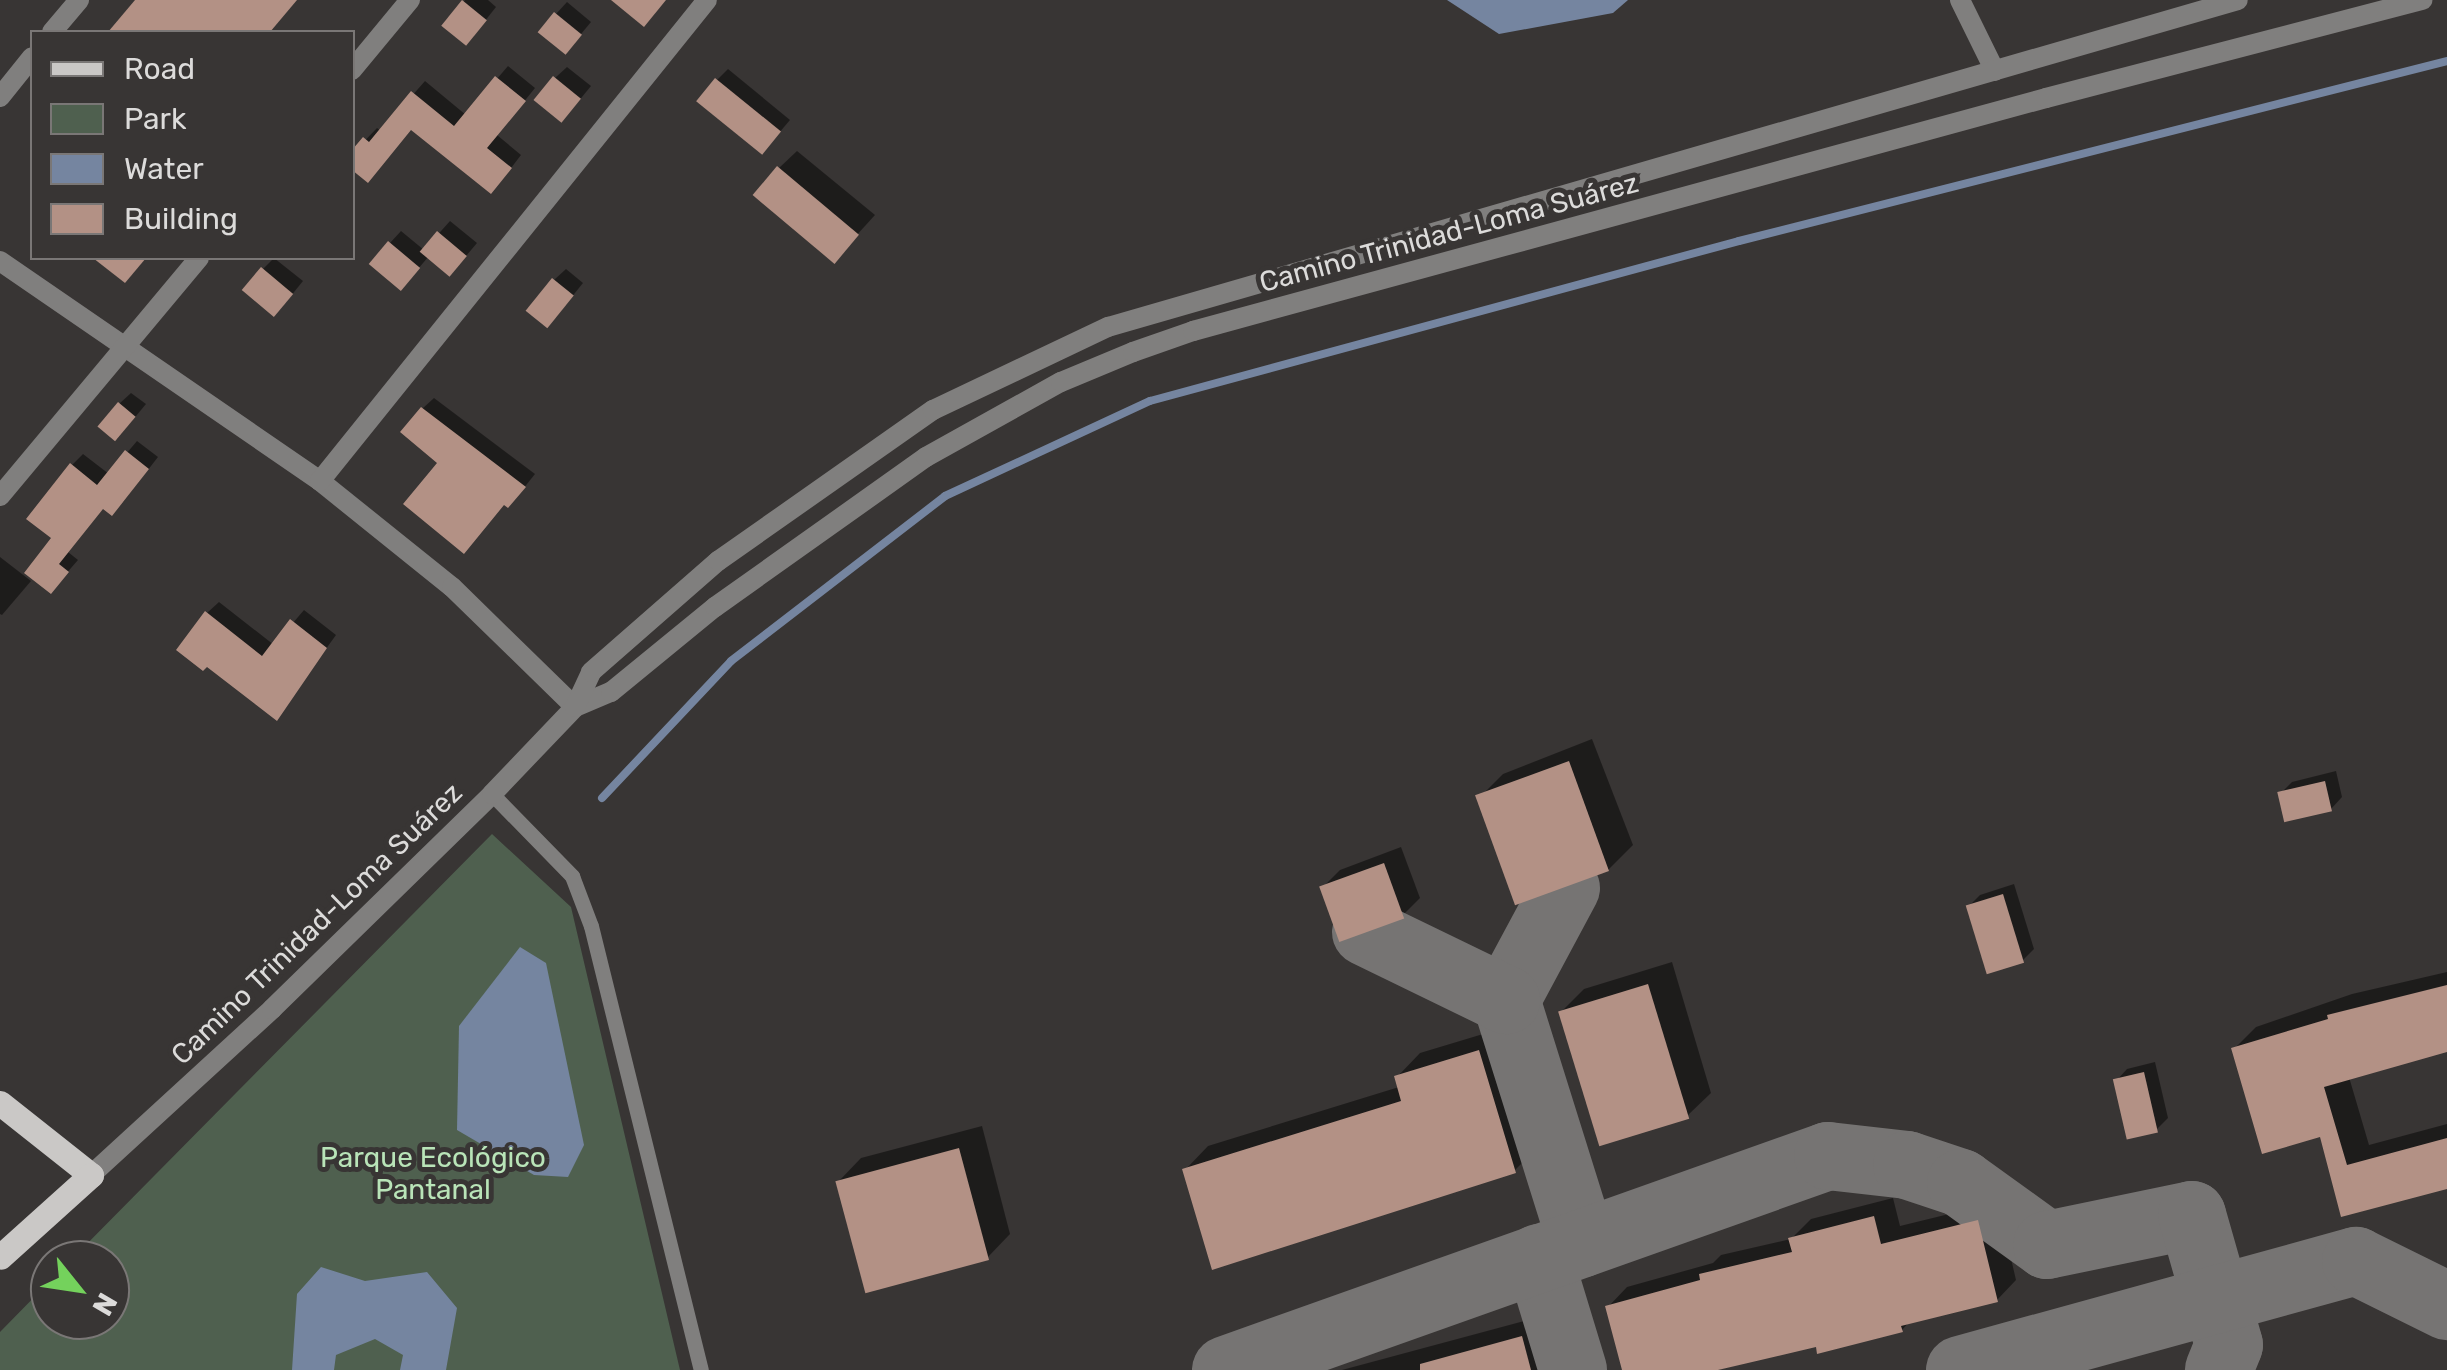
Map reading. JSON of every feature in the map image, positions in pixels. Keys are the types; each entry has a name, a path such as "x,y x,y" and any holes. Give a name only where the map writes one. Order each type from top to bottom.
{"main road":[{"path":"0,1104 91,1175 0,1257"}],"street":[{"path":"54,30 78,0"},
{"path":"355,66 410,0"},
{"path":"320,481 707,0"},
{"path":"1960,0 1996,71"},
{"name":"Camino Trinidad-Loma Suárez","path":"91,1175 272,1009 492,794 574,707 590,672 718,561 933,410 1010,370 1108,327 2238,0"},
{"name":"Camino Trinidad-Loma Suárez","path":"574,707 611,692 715,606 926,457 1062,382 1134,352 1212,326 1989,113 2422,0"},
{"path":"0,97 30,60"},
{"path":"0,496 198,260"},
{"path":"0,261 320,481 452,586 574,707"}],"lane":[{"path":"492,794 572,876 584,909 701,1370"}],"green space":[{"name":"Parque Ecológico Pantanal","path":"492,834 571,907 680,1370 0,1370 0,1332 30,1301 30,1340 130,1340 130,1240 91,1240"}],"water":[{"path":"1447,0 1628,0 1613,13 1499,34"},
{"path":"520,947 546,963 584,1145 568,1177 534,1175 457,1130 459,1026"},
{"path":"321,1267 365,1281 427,1272 457,1308 446,1370 400,1370 403,1355 375,1339 336,1355 334,1370 292,1370 297,1294"}],"building":[{"path":"135,0 297,0 272,30 110,30"},
{"path":"462,0 487,20 466,46 441,26"},
{"path":"611,0 666,0 644,27"},
{"path":"554,12 582,35 566,55 538,32"},
{"path":"495,76 526,101 487,148 512,168 491,194 411,130 368,183 355,172 355,146 363,137 369,142 411,91 454,126"},
{"path":"553,76 581,99 561,123 533,100"},
{"path":"715,78 781,131 762,155 696,101"},
{"path":"777,166 859,235 835,264 753,195"},
{"path":"437,231 467,256 450,277 420,252"},
{"path":"388,241 420,268 401,291 369,264"},
{"path":"96,260 144,260 125,283"},
{"path":"261,267 293,294 274,317 242,290"},
{"path":"552,278 574,296 547,328 526,311"},
{"path":"118,402 136,417 115,441 97,427"},
{"path":"421,407 526,487 508,508 504,505 464,554 403,504 437,463 400,432"},
{"path":"125,450 149,469 112,516 103,509 59,564 69,572 51,594 24,573 51,538 26,519 70,463 97,485"},
{"path":"205,611 262,656 290,619 327,648 277,721 207,667 203,671 176,650"},
{"path":"1569,761 1609,871 1515,905 1475,795"},
{"path":"2325,781 2332,811 2284,822 2277,792"},
{"path":"1384,863 1404,918 1339,942 1319,887"},
{"path":"2003,894 2024,963 1987,974 1966,905"},
{"path":"1648,984 1689,1119 1599,1146 1558,1011"},
{"path":"2447,985 2447,1052 2324,1087 2347,1165 2447,1138 2447,1189 2341,1217 2320,1137 2262,1154 2231,1048 2328,1019 2327,1015"},
{"path":"1479,1050 1516,1173 1212,1270 1182,1169 1401,1101 1394,1076"},
{"path":"2144,1072 2158,1132 2127,1140 2113,1079"},
{"path":"959,1148 989,1260 865,1293 835,1181"},
{"path":"1874,1216 1881,1244 1978,1220 1998,1302 1901,1326 1903,1332 1817,1354 1816,1347 1718,1370 1622,1370 1605,1306 1700,1280 1699,1274 1792,1252 1788,1238"},
{"path":"1522,1336 1531,1370 1420,1370 1420,1364"}],"waterway":[{"path":"602,798 731,661 945,496 1150,401 1739,241 2447,61"}],"taxiway":[{"path":"1566,888 1506,1000 1582,1243"},
{"path":"1366,932 1506,1000"},
{"path":"1226,1370 1828,1156 1907,1165 1961,1183 2047,1245 2192,1215 2229,1345 2219,1370"},
{"path":"1539,1258 1573,1370"},
{"path":"1960,1370 2356,1261 2447,1306"}]}
